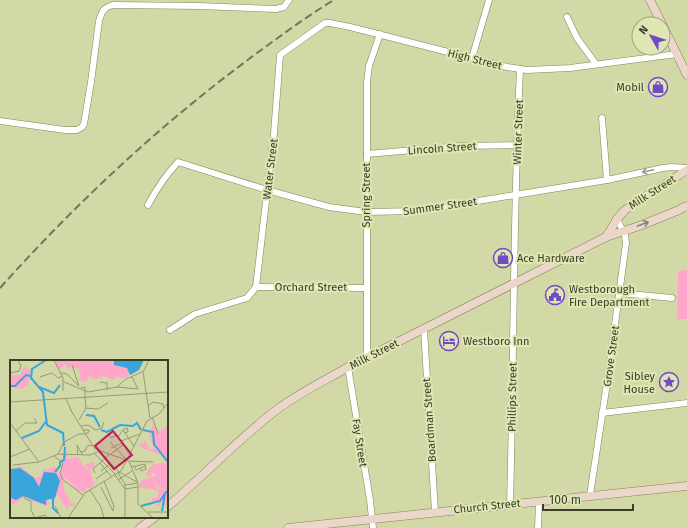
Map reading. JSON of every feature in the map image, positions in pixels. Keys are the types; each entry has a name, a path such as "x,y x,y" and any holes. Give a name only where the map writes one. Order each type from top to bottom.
{"main road":[{"path":"650,0 658,16"},
{"path":"671,42 687,75"},
{"name":"Milk Street","path":"606,237 617,219 625,210 687,169"},
{"name":"Milk Street","path":"168,506 249,433 280,408 303,393 367,357 606,237 683,210 687,206"},
{"name":"Church Street","path":"288,528 590,495 687,486"},
{"path":"140,528 152,522"}],"street":[{"path":"0,121 65,130 77,130 81,128 84,124 90,89 99,21 103,10 107,7 113,5 174,3 270,10 283,8 289,0"},
{"path":"472,58 489,0"},
{"path":"567,17 578,38 596,64"},
{"name":"High Street","path":"284,52 325,23 330,23 350,26 507,67 527,70 570,68 677,54"},
{"name":"Spring Street","path":"367,357 367,82 370,66 380,34"},
{"name":"Water Street","path":"256,287 274,133 280,55 284,52"},
{"name":"Winter Street","path":"517,195 520,69"},
{"path":"602,118 607,180"},
{"name":"Lincoln Street","path":"367,154 460,146 518,145"},
{"name":"Summer Street","path":"148,205 168,172 178,162 267,190 329,207 366,212 417,211 607,180 672,167 687,169"},
{"name":"Phillips Street","path":"510,504 517,195"},
{"name":"Grove Street","path":"590,495 626,243 626,236 617,219"},
{"path":"170,330 195,314 247,298 256,287"},
{"name":"Orchard Street","path":"256,287 367,288"},
{"path":"619,293 672,298"},
{"name":"Boardman Street","path":"424,329 435,512"},
{"name":"Fay Street","path":"348,367 373,528"},
{"path":"602,413 687,403"},
{"path":"538,528 539,501"}],"shaded area":[{"path":"687,270 687,319 677,319 678,271"}],"railway":[{"path":"0,288 91,193 155,135 257,53 304,19 334,0"}],"place":[{"name":"Mobil","path":"658,87"},
{"name":"Ace Hardware","path":"503,258"},
{"name":"Westborough Fire Department","path":"555,295"},
{"name":"Westboro Inn","path":"449,341"},
{"name":"Sibley House","path":"669,382"}]}
